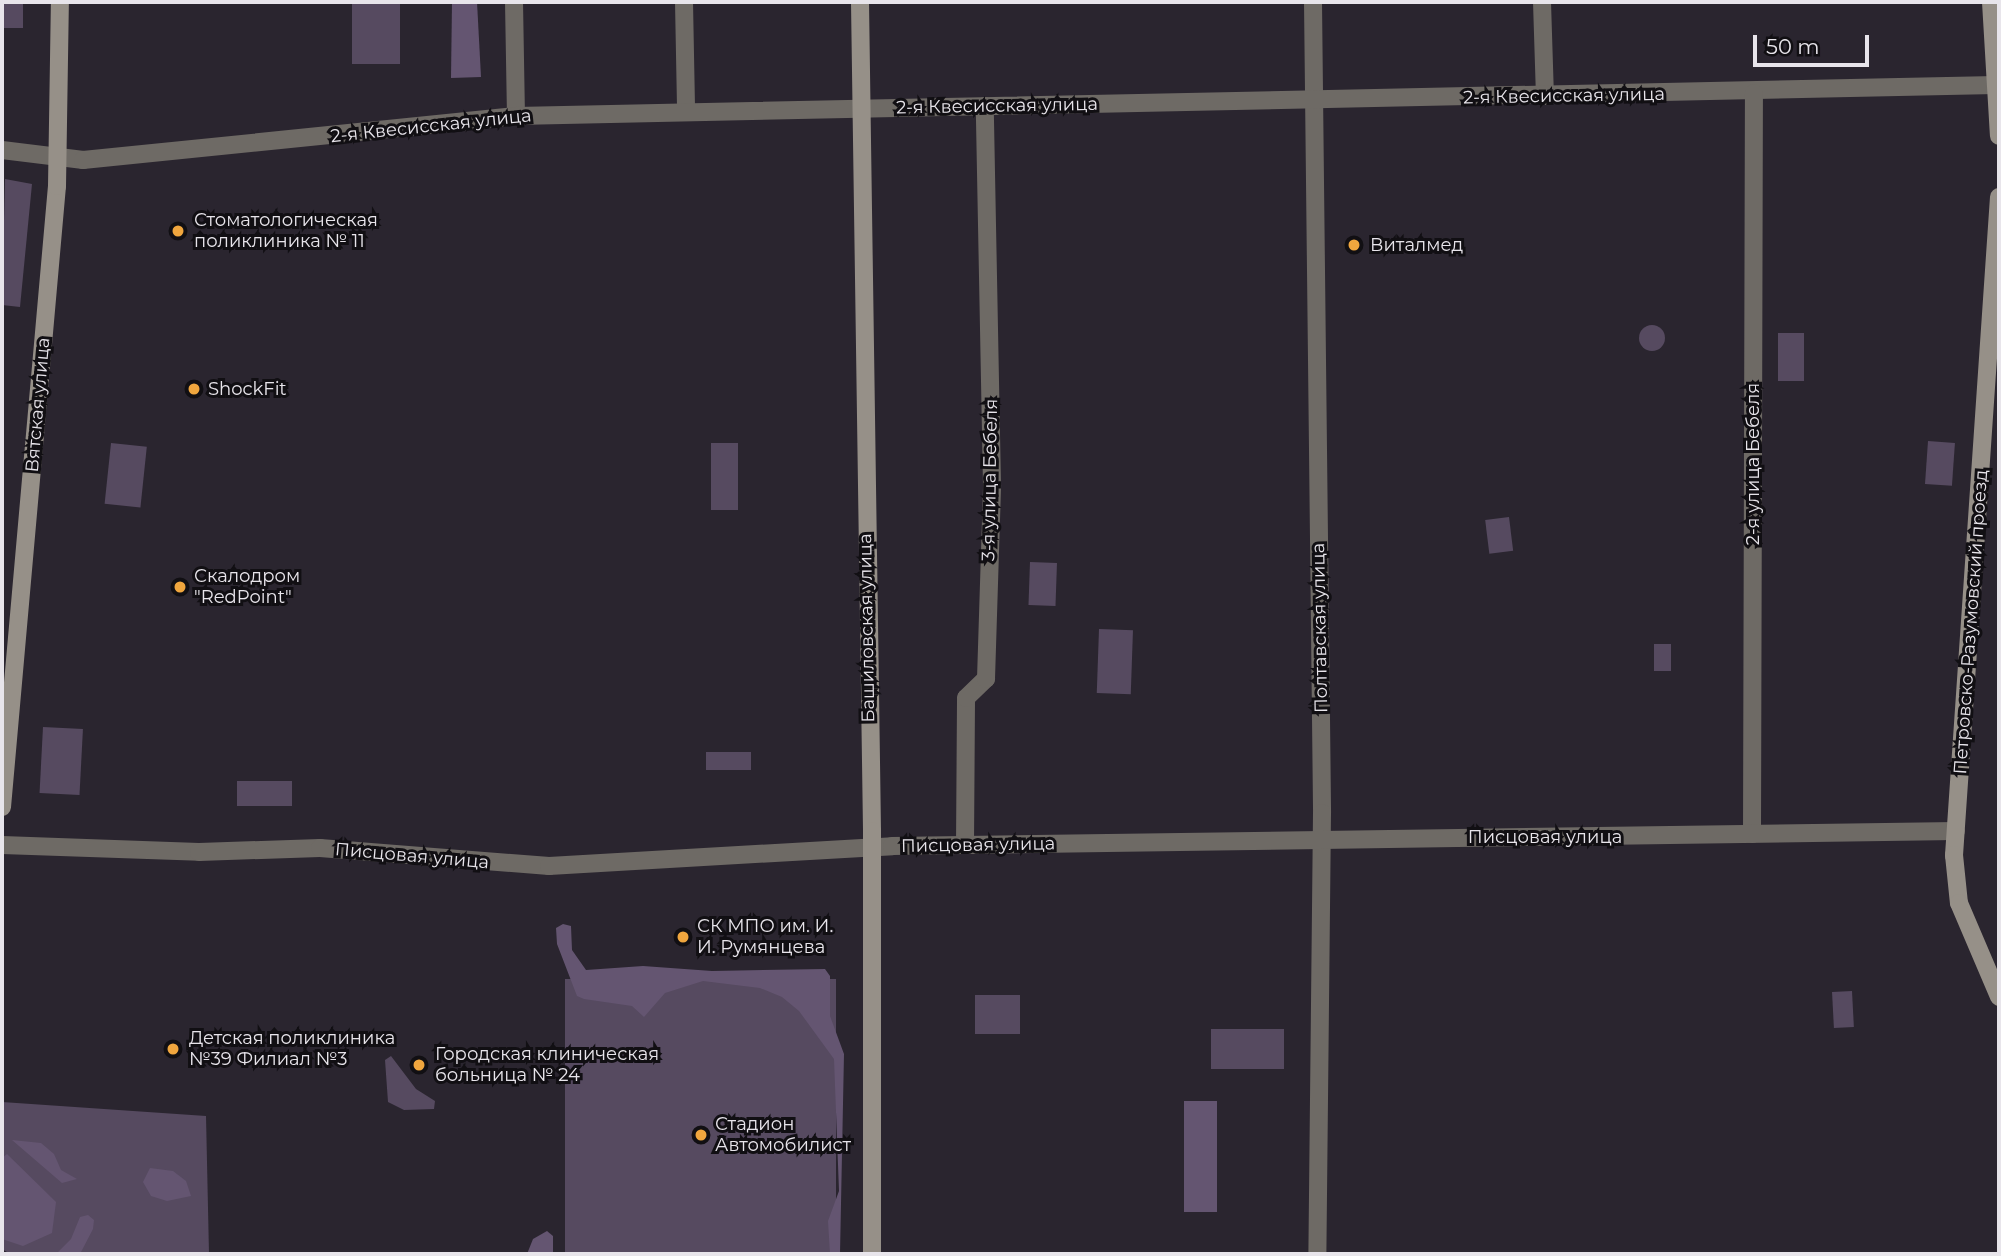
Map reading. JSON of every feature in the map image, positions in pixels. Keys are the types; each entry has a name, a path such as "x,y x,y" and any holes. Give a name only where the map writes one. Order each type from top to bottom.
{"street":[{"name":"Вятская улица","path":"2,807 59,159 60,2"},
{"path":"514,2 516,116"},
{"path":"684,2 686,110"},
{"name":"Башиловская улица","path":"860,2 872,847 872,1254"},
{"name":"Полтавская улица","path":"1313,2 1321,840 1317,1254"},
{"path":"1542,2 1545,96"},
{"path":"1991,2 1999,136"},
{"name":"2-я Квесисская улица","path":"2,150 59,159 186,152 516,116 686,110 1754,93 1996,85"},
{"name":"2-я улица Бебеля","path":"1752,834 1754,93"},
{"name":"3-я улица Бебеля","path":"965,845 966,698 986,679 992,485 985,106"},
{"name":"Петровско-Разумовский проезд","path":"1999,197 1995,333 1956,831 1955,881 1959,903 1999,997"},
{"name":"Писцовая улица","path":"2,845 199,852 320,848 549,866 872,847 1956,831"}],"shaded area":[{"path":"2,2 23,2 23,28 2,28"},
{"path":"352,2 400,2 400,64 352,64"},
{"path":"452,2 477,2 481,77 451,78"},
{"path":"5,179 32,184 20,307 2,305"},
{"path":"1652,325 1661,329 1665,338 1661,347 1652,351 1643,347 1639,338 1643,329"},
{"path":"1778,333 1804,333 1804,381 1778,381"},
{"path":"1928,441 1955,443 1952,486 1925,484"},
{"path":"111,443 147,447 140,507 105,504"},
{"path":"711,443 738,443 738,510 711,510"},
{"path":"1509,517 1513,551 1489,554 1485,520"},
{"path":"1030,562 1057,563 1055,606 1028,605"},
{"path":"1099,629 1133,630 1131,694 1097,693"},
{"path":"1654,644 1671,644 1671,671 1654,671"},
{"path":"43,727 83,729 79,795 40,793"},
{"path":"706,752 751,752 751,770 706,770"},
{"path":"237,781 292,781 292,806 237,806"},
{"path":"563,924 571,926 572,950 586,970 643,966 712,971 825,969 830,976 830,1016 844,1054 840,1254 830,1254 828,1221 839,1191 834,1059 799,1011 782,997 760,988 703,981 665,993 644,1017 632,1006 584,999 577,996 557,944 556,928"},
{"name":"Стадион Автомобилист","path":"565,979 836,979 836,1254 565,1254"},
{"path":"1852,991 1854,1027 1834,1028 1832,992"},
{"path":"975,995 1020,995 1020,1034 975,1034"},
{"path":"1211,1029 1284,1029 1284,1069 1211,1069"},
{"path":"391,1056 416,1089 435,1101 434,1109 404,1110 388,1102 385,1060"},
{"path":"1184,1101 1217,1101 1217,1212 1184,1212"},
{"path":"2,1102 206,1116 209,1254 10,1254 2,1249"},
{"path":"12,1140 41,1143 54,1154 61,1170 77,1179 62,1183"},
{"path":"7,1154 56,1202 52,1233 23,1246 2,1239 2,1158"},
{"path":"150,1168 173,1171 186,1181 191,1196 167,1201 151,1196 143,1182"},
{"path":"88,1215 94,1220 93,1229 80,1254 56,1254 71,1239 80,1217"},
{"path":"547,1231 553,1236 553,1254 527,1254 533,1239"}],"place":[{"name":"Стоматологическая поликлиника № 11","path":"178,231"},
{"name":"Виталмед","path":"1354,245"},
{"name":"ShockFit","path":"194,389"},
{"name":"Скалодром \"RedPoint\"","path":"180,587"},
{"name":"СК МПО им. И. И. Румянцева","path":"683,937"},
{"name":"Детская поликлиника №39 Филиал №3","path":"173,1049"},
{"name":"Городская клиническая больница № 24","path":"419,1065"},
{"name":"Стадион Автомобилист","path":"701,1135"}]}
